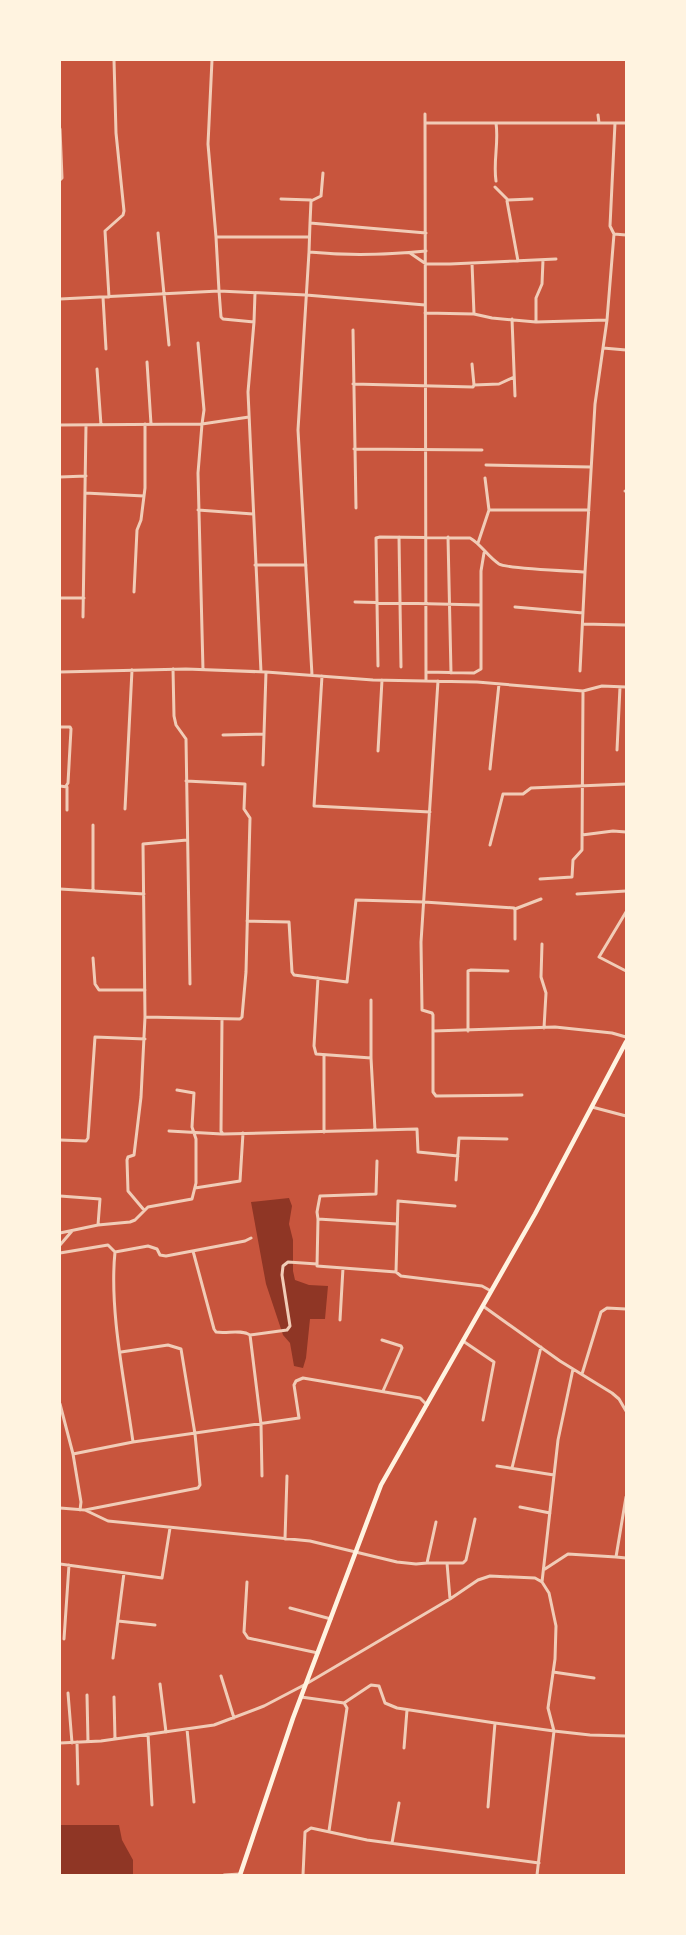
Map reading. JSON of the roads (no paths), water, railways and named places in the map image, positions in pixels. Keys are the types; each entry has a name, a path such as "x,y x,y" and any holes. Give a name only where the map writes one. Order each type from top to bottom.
{"main road":[{"path":"241,1874 301,1697 381,1486 535,1214 626,1042"}],"street":[{"path":"109,297 105,231 123,215 124,211 116,133 114,60"},
{"path":"212,60 208,144 221,317 254,322"},
{"path":"425,114 426,681"},
{"path":"598,115 598,123"},
{"path":"425,123 626,123"},
{"path":"496,123 498,137 495,159 496,181"},
{"path":"580,671 595,404 607,320 614,234 610,226 615,123"},
{"path":"60,130 62,178 60,180"},
{"path":"281,199 311,200 321,196 323,173"},
{"path":"495,187 508,200 518,261"},
{"path":"508,200 532,199"},
{"path":"311,200 298,430 312,675"},
{"path":"310,223 426,233"},
{"path":"158,233 169,345"},
{"path":"614,234 626,235"},
{"path":"216,238 309,237"},
{"path":"309,252 348,256 426,251"},
{"path":"410,253 426,264 556,260"},
{"path":"536,322 536,298 542,284 543,260"},
{"path":"472,263 474,314"},
{"path":"60,299 219,291 306,295 425,305"},
{"path":"255,293 248,392 261,672"},
{"path":"103,297 106,349"},
{"path":"425,314 474,314 492,318 536,322 607,320"},
{"path":"512,320 515,396"},
{"path":"353,330 356,508"},
{"path":"198,343 204,410 198,473 203,670"},
{"path":"603,348 626,350"},
{"path":"146,362 151,424"},
{"path":"472,364 474,385"},
{"path":"97,369 101,424"},
{"path":"353,384 473,387 474,385 499,384 514,376"},
{"path":"60,425 202,424 249,417"},
{"path":"134,592 137,530 141,520 144,496 145,424"},
{"path":"83,617 86,425"},
{"path":"354,449 482,450"},
{"path":"486,465 591,467"},
{"path":"60,477 86,476"},
{"path":"478,543 489,510 485,478"},
{"path":"86,493 144,496"},
{"path":"198,510 253,514"},
{"path":"489,510 589,510"},
{"path":"399,537 402,667"},
{"path":"448,537 450,673"},
{"path":"378,666 376,538 470,538 478,543 484,552 501,566 585,572"},
{"path":"426,672 477,673 481,669 482,563 484,552"},
{"path":"255,565 306,565"},
{"path":"60,598 84,598"},
{"path":"356,602 481,606"},
{"path":"515,607 583,613"},
{"path":"583,624 626,625"},
{"path":"173,669 174,716 176,725 186,739 190,984"},
{"path":"60,672 173,669 498,684 583,691 602,686 626,687"},
{"path":"124,808 132,670"},
{"path":"263,765 266,672"},
{"path":"322,676 314,806 430,812"},
{"path":"378,751 382,680"},
{"path":"438,681 421,942 422,1010 432,1013 434,1095 522,1095"},
{"path":"490,770 498,684"},
{"path":"618,750 620,687"},
{"path":"540,879 573,876 573,860 581,853 583,691"},
{"path":"60,727 70,727 71,729 68,783 66,786 67,810"},
{"path":"223,735 264,734"},
{"path":"145,1017 240,1019 242,1017 246,972 250,818 244,809 245,784 186,781"},
{"path":"490,845 502,794 521,795 531,788 626,784"},
{"path":"60,786 66,786"},
{"path":"93,825 93,891"},
{"path":"582,835 613,831 626,832"},
{"path":"144,1210 128,1191 127,1160 134,1155 142,1097 145,1039 143,844 187,840"},
{"path":"60,889 144,894"},
{"path":"577,894 626,891"},
{"path":"247,921 289,922 293,974 348,982 356,900 424,902 515,909 541,899"},
{"path":"515,909 515,939"},
{"path":"626,912 599,957 626,971"},
{"path":"542,944 541,977 546,993 544,1028"},
{"path":"93,958 95,984 99,990 145,990"},
{"path":"468,1030 468,971 508,972"},
{"path":"318,978 314,1046 316,1054 371,1058"},
{"path":"371,1000 371,1058 375,1130"},
{"path":"222,1019 220,1131 223,1134"},
{"path":"433,1031 555,1027 612,1033 626,1037"},
{"path":"60,1140 86,1141 88,1138 95,1037 145,1039"},
{"path":"324,1056 324,1132"},
{"path":"60,1233 98,1225 133,1222 148,1207 190,1200 193,1197 195,1188 196,1139 193,1133 194,1093 177,1090"},
{"path":"592,1107 626,1116"},
{"path":"169,1131 243,1134 417,1129 418,1152 458,1156"},
{"path":"195,1188 240,1181 243,1134"},
{"path":"456,1180 459,1138 507,1139"},
{"path":"317,1264 317,1212 320,1196 376,1194 378,1160"},
{"path":"60,1196 100,1199 98,1225"},
{"path":"396,1272 398,1201 455,1206"},
{"path":"318,1218 397,1224"},
{"path":"60,1245 72,1231"},
{"path":"115,1252 148,1246 157,1249 160,1256 166,1256 245,1241 251,1238"},
{"path":"60,1253 108,1245 115,1252 116,1317 133,1442"},
{"path":"193,1251 214,1329 216,1332 222,1333 246,1332 250,1334 287,1330 290,1326 282,1275 283,1266 288,1262 396,1272 402,1276 482,1286 491,1291"},
{"path":"340,1320 343,1268"},
{"path":"483,1306 619,1399 626,1410"},
{"path":"582,1374 601,1312 607,1308 626,1309"},
{"path":"250,1334 261,1424 262,1476"},
{"path":"382,1340 402,1348 383,1391"},
{"path":"463,1341 494,1362 483,1420"},
{"path":"82,1510 198,1488 200,1485 181,1349 168,1345 121,1352"},
{"path":"512,1468 541,1347"},
{"path":"542,1582 558,1440 573,1369"},
{"path":"73,1454 133,1442 300,1417 294,1386 296,1381 303,1378 420,1398 426,1405"},
{"path":"60,1404 73,1454 82,1510"},
{"path":"497,1466 554,1475"},
{"path":"285,1539 287,1476"},
{"path":"616,1557 624,1526 626,1497"},
{"path":"520,1507 550,1513"},
{"path":"60,1508 82,1510 108,1520 170,1528 310,1541 397,1562 416,1564 463,1563 466,1560 475,1519"},
{"path":"427,1563 436,1522"},
{"path":"60,1564 162,1578 170,1528"},
{"path":"544,1569 568,1554 626,1558"},
{"path":"447,1563 450,1599"},
{"path":"64,1639 69,1565"},
{"path":"113,1658 124,1573"},
{"path":"60,1743 115,1739 214,1725 264,1706 306,1684 450,1599 478,1580 490,1576 535,1578 542,1582 549,1593 556,1626 548,1708 554,1730 538,1875"},
{"path":"247,1582 245,1636 318,1652"},
{"path":"290,1608 331,1619"},
{"path":"118,1621 155,1625"},
{"path":"553,1672 594,1678"},
{"path":"221,1676 234,1718"},
{"path":"160,1684 166,1732"},
{"path":"301,1697 344,1703 371,1685 376,1684 379,1686 385,1703 407,1710 495,1724 590,1735 626,1736"},
{"path":"68,1693 72,1743"},
{"path":"87,1695 88,1742"},
{"path":"114,1696 115,1739"},
{"path":"329,1831 347,1712 344,1703"},
{"path":"404,1748 407,1710"},
{"path":"488,1807 495,1724"},
{"path":"187,1729 194,1802"},
{"path":"148,1734 152,1805"},
{"path":"77,1742 78,1784"},
{"path":"392,1843 399,1804"},
{"path":"303,1875 305,1832 311,1828 367,1840 539,1863"},
{"path":"224,1875 241,1874"}]}
